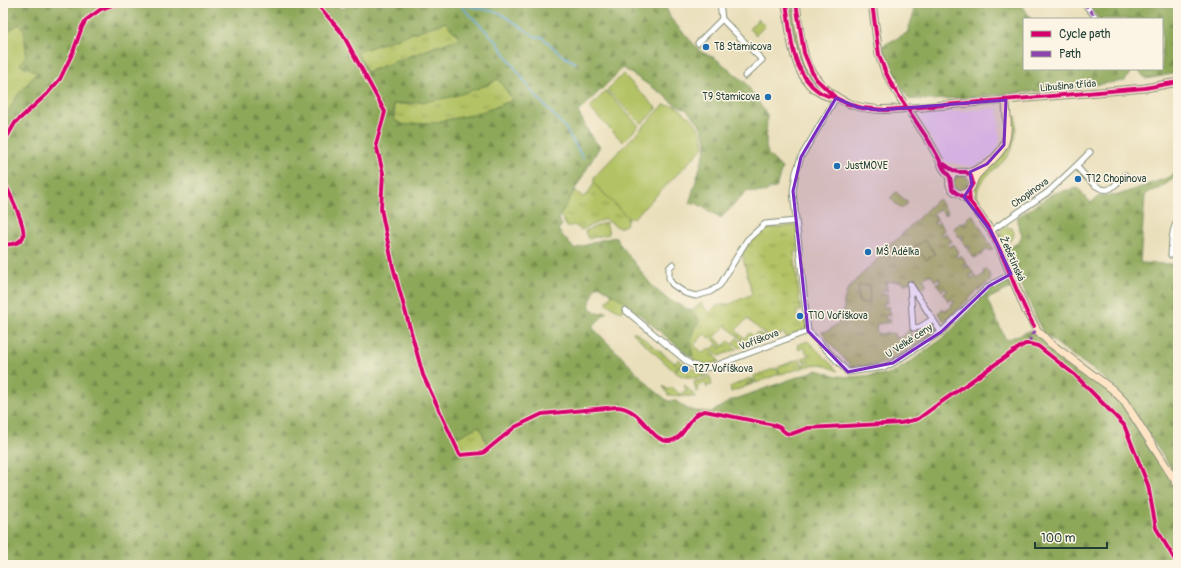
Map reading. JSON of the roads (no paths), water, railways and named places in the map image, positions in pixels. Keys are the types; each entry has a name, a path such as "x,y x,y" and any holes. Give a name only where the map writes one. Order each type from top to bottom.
{"street":[{"path":"720,3 722,19 762,60 745,76"},
{"path":"786,3 794,54 799,68 807,80 820,93 836,98"},
{"path":"796,3 803,50 807,64 816,79 836,98"},
{"path":"872,3 879,55 885,71 902,101"},
{"path":"1084,3 1096,18"},
{"path":"698,43 722,19"},
{"name":"Libušina třída","path":"836,98 852,105 879,110 1145,88 1178,82"},
{"path":"808,331 793,191 796,172 801,157 836,98"},
{"path":"970,202 969,190 972,182 987,164 999,154 1006,140 1006,100"},
{"path":"912,115 939,159 942,168 950,178 952,189 960,194 966,193 969,190"},
{"name":"Chopinova","path":"991,231 1048,192 1090,152"},
{"path":"939,159 949,168 957,172"},
{"path":"950,178 957,172 967,172 987,164"},
{"path":"1076,166 1098,188 1105,190 1111,189 1125,175"},
{"path":"967,172 971,176 972,182"},
{"name":"Žebětínská","path":"960,194 970,202 991,231 1026,311 1039,332 1050,343 1100,379 1117,394 1124,402 1178,485"},
{"path":"1171,255 1172,234 1175,223 1178,220"},
{"path":"673,264 669,268 668,273 672,284 684,293 696,296 710,292 720,285 743,246 765,224 796,221"},
{"name":"U Velké ceny","path":"808,331 848,372 885,367 941,332 983,290 1011,274"},
{"name":"U Velké ceny","path":"933,319 920,327 913,328 910,284 933,319 941,332"},
{"name":"Voříškova","path":"625,310 690,364 703,368 712,367 808,331"}],"waterway":[{"path":"458,3 496,41 533,93 564,126 583,158"},
{"path":"459,4 500,13 536,37 543,38 563,56 576,63"}],"place":[{"name":"T8 Stamicova","path":"706,47"},
{"name":"T9 Stamicova","path":"768,97"},
{"name":"JustMOVE","path":"837,166"},
{"name":"T12 Chopinova","path":"1078,179"},
{"name":"MŠ Adélka","path":"868,252"},
{"name":"T10 Voříškova","path":"800,316"},
{"name":"T27 Voříškova","path":"685,369"}]}
